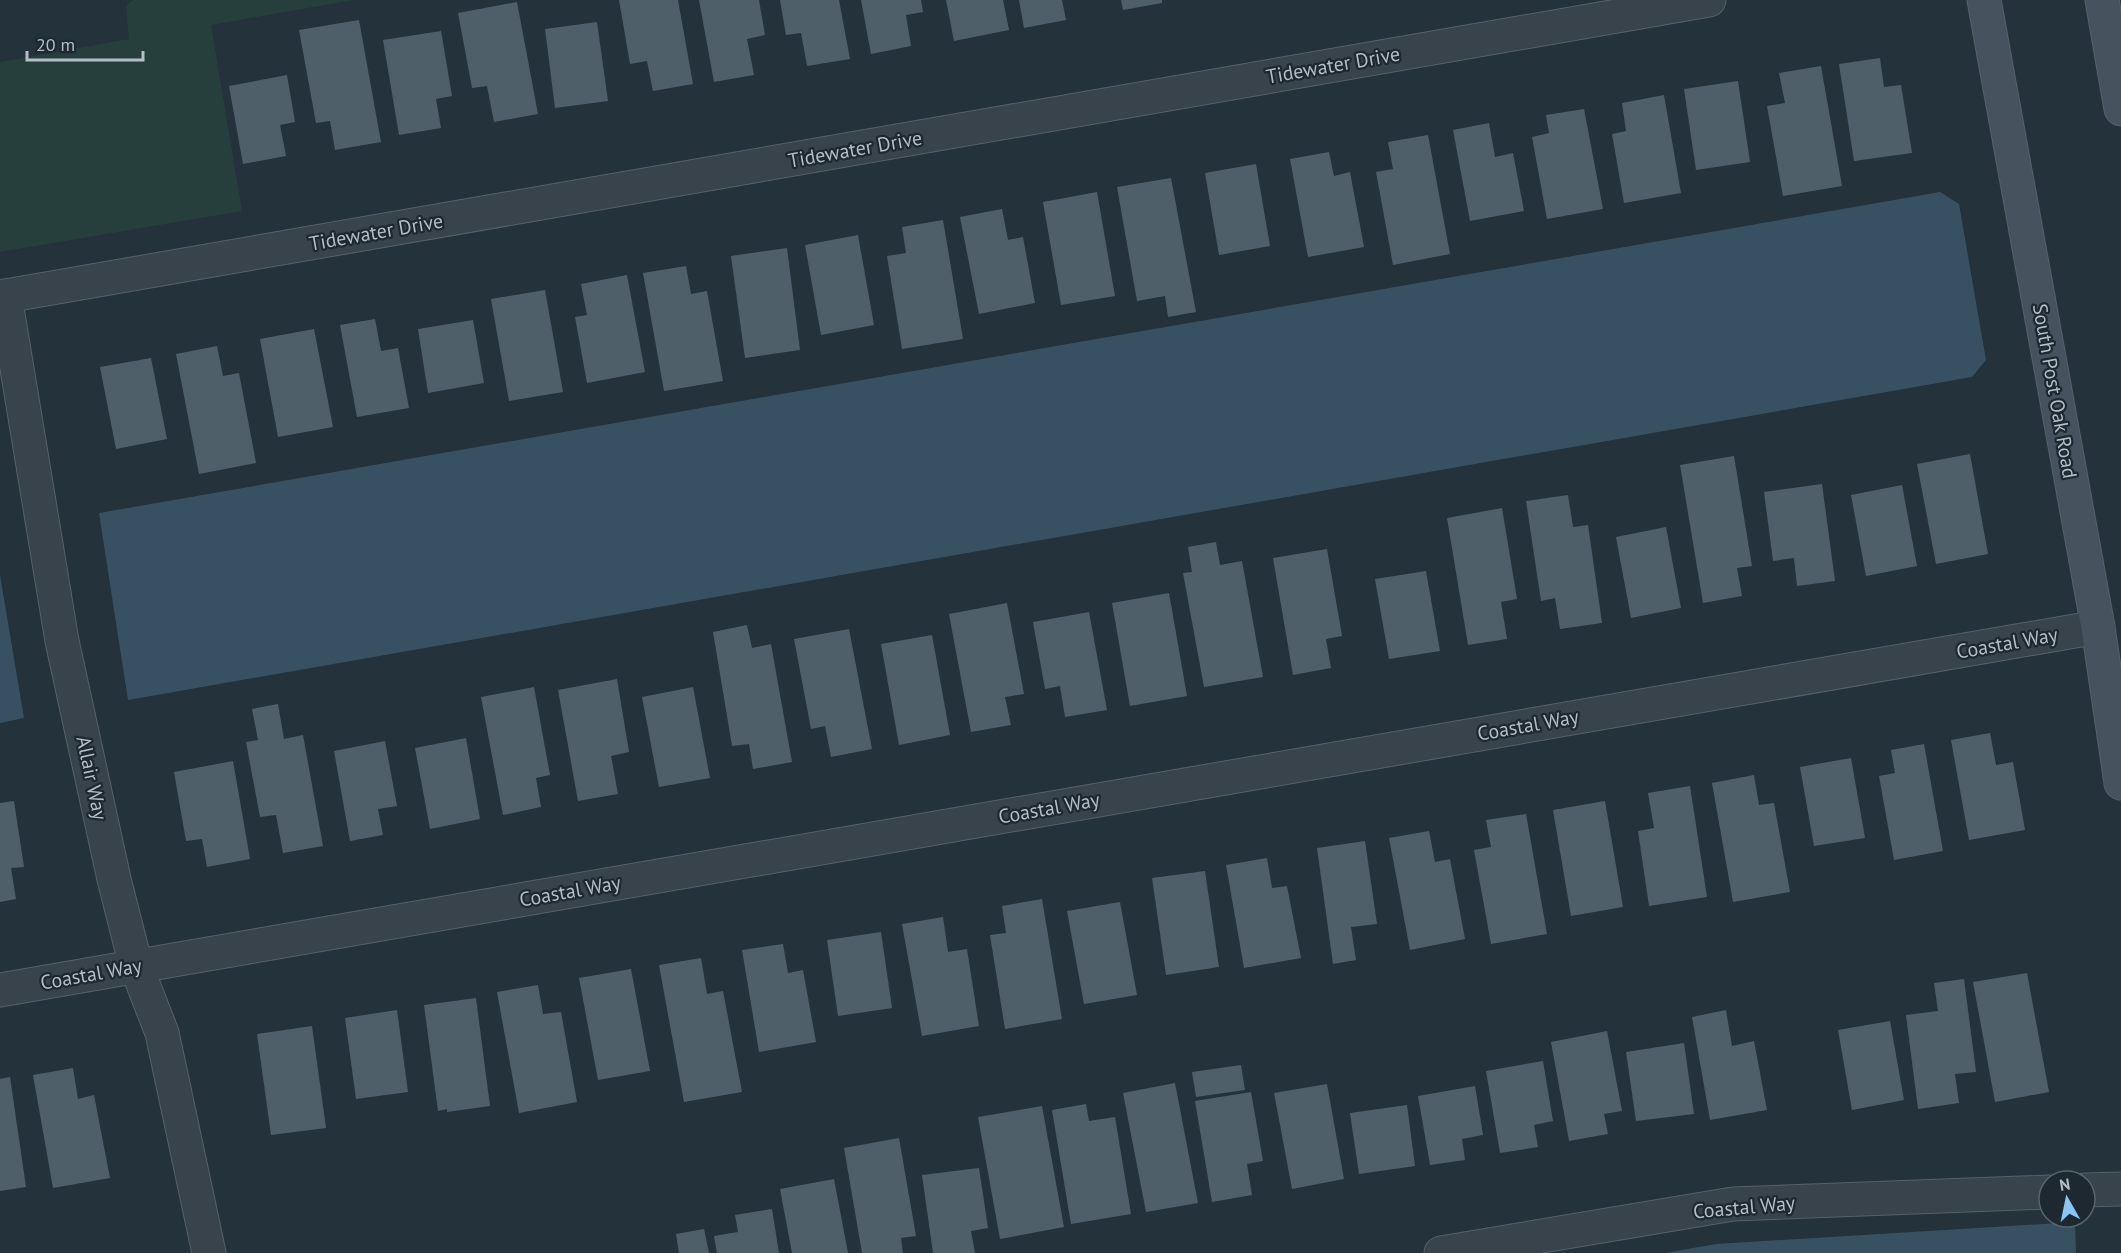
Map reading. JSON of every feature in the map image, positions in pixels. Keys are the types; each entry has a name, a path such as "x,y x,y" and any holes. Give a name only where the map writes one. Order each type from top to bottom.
{"main road":[{"name":"South Post Oak Road","path":"1984,0 2098,627 2121,783"},
{"path":"2102,0 2121,109"}],"street":[{"name":"Tidewater Drive","path":"3,297 1709,0"},
{"name":"Allair Way","path":"3,297 62,641 114,879 136,966 162,1033 209,1253"},
{"name":"Coastal Way","path":"0,990 2098,627"},
{"path":"2097,1190 2121,1189"},
{"name":"Coastal Way","path":"1442,1253 1733,1204 2037,1191"}],"green space":[{"path":"133,0 353,0 211,25 242,211 0,252 0,62 129,39 126,6"}],"water":[{"path":"1940,192 1959,204 1986,360 1972,377 128,700 99,513"},
{"path":"0,575 24,718 0,723"},
{"path":"2037,1224 2037,1229 2075,1229 2076,1253 1665,1253 1716,1244"}],"building":[{"path":"619,0 678,0 693,84 653,91 647,61 630,64"},
{"path":"699,0 759,0 765,35 747,39 754,75 714,82"},
{"path":"780,0 839,0 850,59 807,66 801,33 786,35"},
{"path":"861,0 921,0 923,12 906,15 911,46 871,54"},
{"path":"946,0 1003,0 1009,30 954,41"},
{"path":"1019,0 1062,0 1066,20 1024,28"},
{"path":"1121,0 1162,0 1162,3 1123,10"},
{"path":"517,2 538,114 494,122 487,86 472,88 458,13"},
{"path":"359,20 381,142 335,150 330,121 316,123 299,30"},
{"path":"597,22 608,101 555,108 545,29"},
{"path":"441,31 452,96 436,99 441,128 399,135 383,40"},
{"path":"1880,58 1884,87 1901,85 1912,153 1854,161 1839,64"},
{"path":"1821,66 1842,186 1783,196 1767,106 1785,103 1779,73"},
{"path":"287,75 295,122 280,125 286,156 243,164 229,86"},
{"path":"1738,81 1750,162 1696,170 1684,89"},
{"path":"1664,95 1681,193 1624,203 1612,134 1626,131 1622,103"},
{"path":"1584,109 1603,209 1547,219 1532,137 1549,133 1546,115"},
{"path":"1489,123 1495,157 1513,153 1524,211 1470,221 1453,130"},
{"path":"1428,135 1450,254 1393,265 1376,172 1393,169 1388,142"},
{"path":"1329,152 1334,176 1350,172 1364,247 1308,257 1290,159"},
{"path":"1256,164 1270,246 1219,255 1205,173"},
{"path":"1171,178 1196,312 1168,317 1165,296 1137,301 1117,187"},
{"path":"1097,192 1115,296 1061,305 1043,202"},
{"path":"1002,209 1008,240 1023,237 1035,303 979,314 960,217"},
{"path":"943,220 963,339 902,349 887,256 906,253 902,227"},
{"path":"858,235 874,325 821,335 805,245"},
{"path":"787,248 800,350 745,358 731,256"},
{"path":"686,266 691,294 707,291 723,381 664,391 643,273"},
{"path":"627,275 645,372 587,383 575,317 587,315 581,284"},
{"path":"545,290 563,392 509,401 491,299"},
{"path":"375,319 381,351 398,348 409,408 357,417 340,325"},
{"path":"473,320 484,383 428,393 418,329"},
{"path":"314,329 333,427 278,437 260,339"},
{"path":"217,346 223,376 239,373 256,463 199,474 176,354"},
{"path":"151,358 167,439 116,449 100,367"},
{"path":"1970,454 1988,554 1936,564 1917,464"},
{"path":"1734,456 1752,566 1737,568 1742,596 1703,603 1680,465"},
{"path":"1822,484 1835,581 1797,586 1794,558 1773,561 1764,492"},
{"path":"1902,485 1917,566 1866,576 1851,495"},
{"path":"1568,495 1573,527 1588,525 1602,623 1560,629 1555,598 1541,601 1526,501"},
{"path":"1502,508 1517,599 1501,602 1507,639 1468,645 1447,518"},
{"path":"1666,527 1681,608 1631,618 1616,537"},
{"path":"1216,542 1220,565 1242,561 1263,677 1204,687 1183,573 1192,572 1188,547"},
{"path":"1327,549 1342,636 1326,639 1331,668 1293,675 1273,558"},
{"path":"1426,571 1440,651 1389,659 1375,579"},
{"path":"1169,593 1187,696 1130,706 1112,603"},
{"path":"1007,603 1024,694 1005,697 1011,725 971,732 949,614"},
{"path":"1089,612 1107,710 1065,717 1060,686 1045,689 1033,622"},
{"path":"747,625 752,648 771,644 792,762 753,769 749,744 732,746 713,632"},
{"path":"849,629 872,749 831,757 825,726 811,729 794,639"},
{"path":"932,635 950,735 899,745 881,644"},
{"path":"617,679 629,752 611,756 618,794 578,801 558,690"},
{"path":"534,687 550,775 536,778 541,807 503,815 481,697"},
{"path":"693,687 710,778 659,787 642,697"},
{"path":"278,704 284,739 303,735 323,846 283,853 276,815 260,817 246,742 258,740 252,709"},
{"path":"1990,733 1996,765 2013,762 2025,830 1969,840 1951,740"},
{"path":"466,738 480,819 430,829 415,748"},
{"path":"385,741 397,806 378,809 383,835 350,841 334,751"},
{"path":"1924,744 1943,851 1894,860 1879,776 1895,773 1891,750"},
{"path":"1851,758 1865,838 1814,846 1800,767"},
{"path":"233,761 250,859 207,867 202,839 186,841 174,772"},
{"path":"1754,775 1759,805 1774,803 1790,892 1733,902 1712,783"},
{"path":"1690,786 1707,897 1649,906 1638,831 1654,828 1648,793"},
{"path":"14,801 24,867 11,868 16,899 0,902 0,803"},
{"path":"1605,801 1623,907 1571,916 1553,810"},
{"path":"1526,814 1547,934 1491,944 1474,850 1491,847 1486,820"},
{"path":"1429,831 1435,862 1450,859 1465,939 1410,950 1389,838"},
{"path":"1365,841 1377,924 1351,927 1356,960 1333,964 1317,848"},
{"path":"1267,858 1272,888 1287,886 1301,958 1244,968 1226,865"},
{"path":"1205,871 1219,967 1166,975 1152,878"},
{"path":"1042,899 1062,1019 1005,1029 990,935 1006,933 1002,906"},
{"path":"1120,902 1137,995 1084,1004 1067,911"},
{"path":"943,917 948,952 967,949 979,1026 922,1036 902,924"},
{"path":"881,932 892,1008 838,1016 827,940"},
{"path":"783,944 788,973 803,970 816,1042 759,1052 742,950"},
{"path":"701,958 707,994 723,991 742,1092 684,1102 659,965"},
{"path":"631,969 650,1071 598,1080 579,978"},
{"path":"2027,973 2049,1092 1995,1102 1973,982"},
{"path":"1964,979 1976,1072 1955,1074 1959,1103 1918,1109 1906,1015 1938,1011 1934,983"},
{"path":"538,985 543,1014 561,1012 577,1102 519,1113 497,992"},
{"path":"476,998 490,1106 447,1112 447,1109 438,1111 424,1005"},
{"path":"397,1010 408,1092 356,1099 345,1018"},
{"path":"1726,1010 1732,1046 1754,1041 1767,1110 1710,1120 1692,1017"},
{"path":"1890,1021 1904,1100 1852,1110 1838,1030"},
{"path":"312,1026 326,1128 271,1135 257,1034"},
{"path":"1607,1031 1622,1111 1604,1114 1608,1134 1569,1141 1551,1042"},
{"path":"1684,1043 1694,1114 1636,1121 1626,1052"},
{"path":"1543,1061 1553,1121 1534,1125 1538,1147 1500,1153 1486,1071"},
{"path":"1241,1065 1245,1090 1196,1097 1192,1072"},
{"path":"73,1068 78,1099 94,1095 110,1178 53,1188 33,1075"},
{"path":"10,1077 26,1187 0,1191 0,1079"},
{"path":"1175,1083 1198,1203 1146,1212 1123,1093"},
{"path":"1327,1084 1344,1179 1292,1189 1274,1093"},
{"path":"1475,1086 1483,1135 1462,1139 1465,1160 1430,1165 1418,1096"},
{"path":"1251,1092 1263,1161 1247,1164 1252,1195 1212,1202 1195,1101"},
{"path":"1086,1104 1089,1121 1115,1117 1131,1214 1071,1224 1052,1110"},
{"path":"1407,1105 1415,1166 1359,1174 1350,1113"},
{"path":"1042,1106 1064,1227 1000,1239 978,1117"},
{"path":"899,1138 916,1236 901,1238 903,1253 862,1253 844,1148"},
{"path":"979,1168 988,1228 971,1231 975,1253 933,1253 922,1175"},
{"path":"834,1179 848,1253 792,1253 780,1189"},
{"path":"772,1209 779,1253 717,1253 714,1236 738,1232 735,1215"},
{"path":"704,1229 709,1253 679,1253 676,1234"}]}
